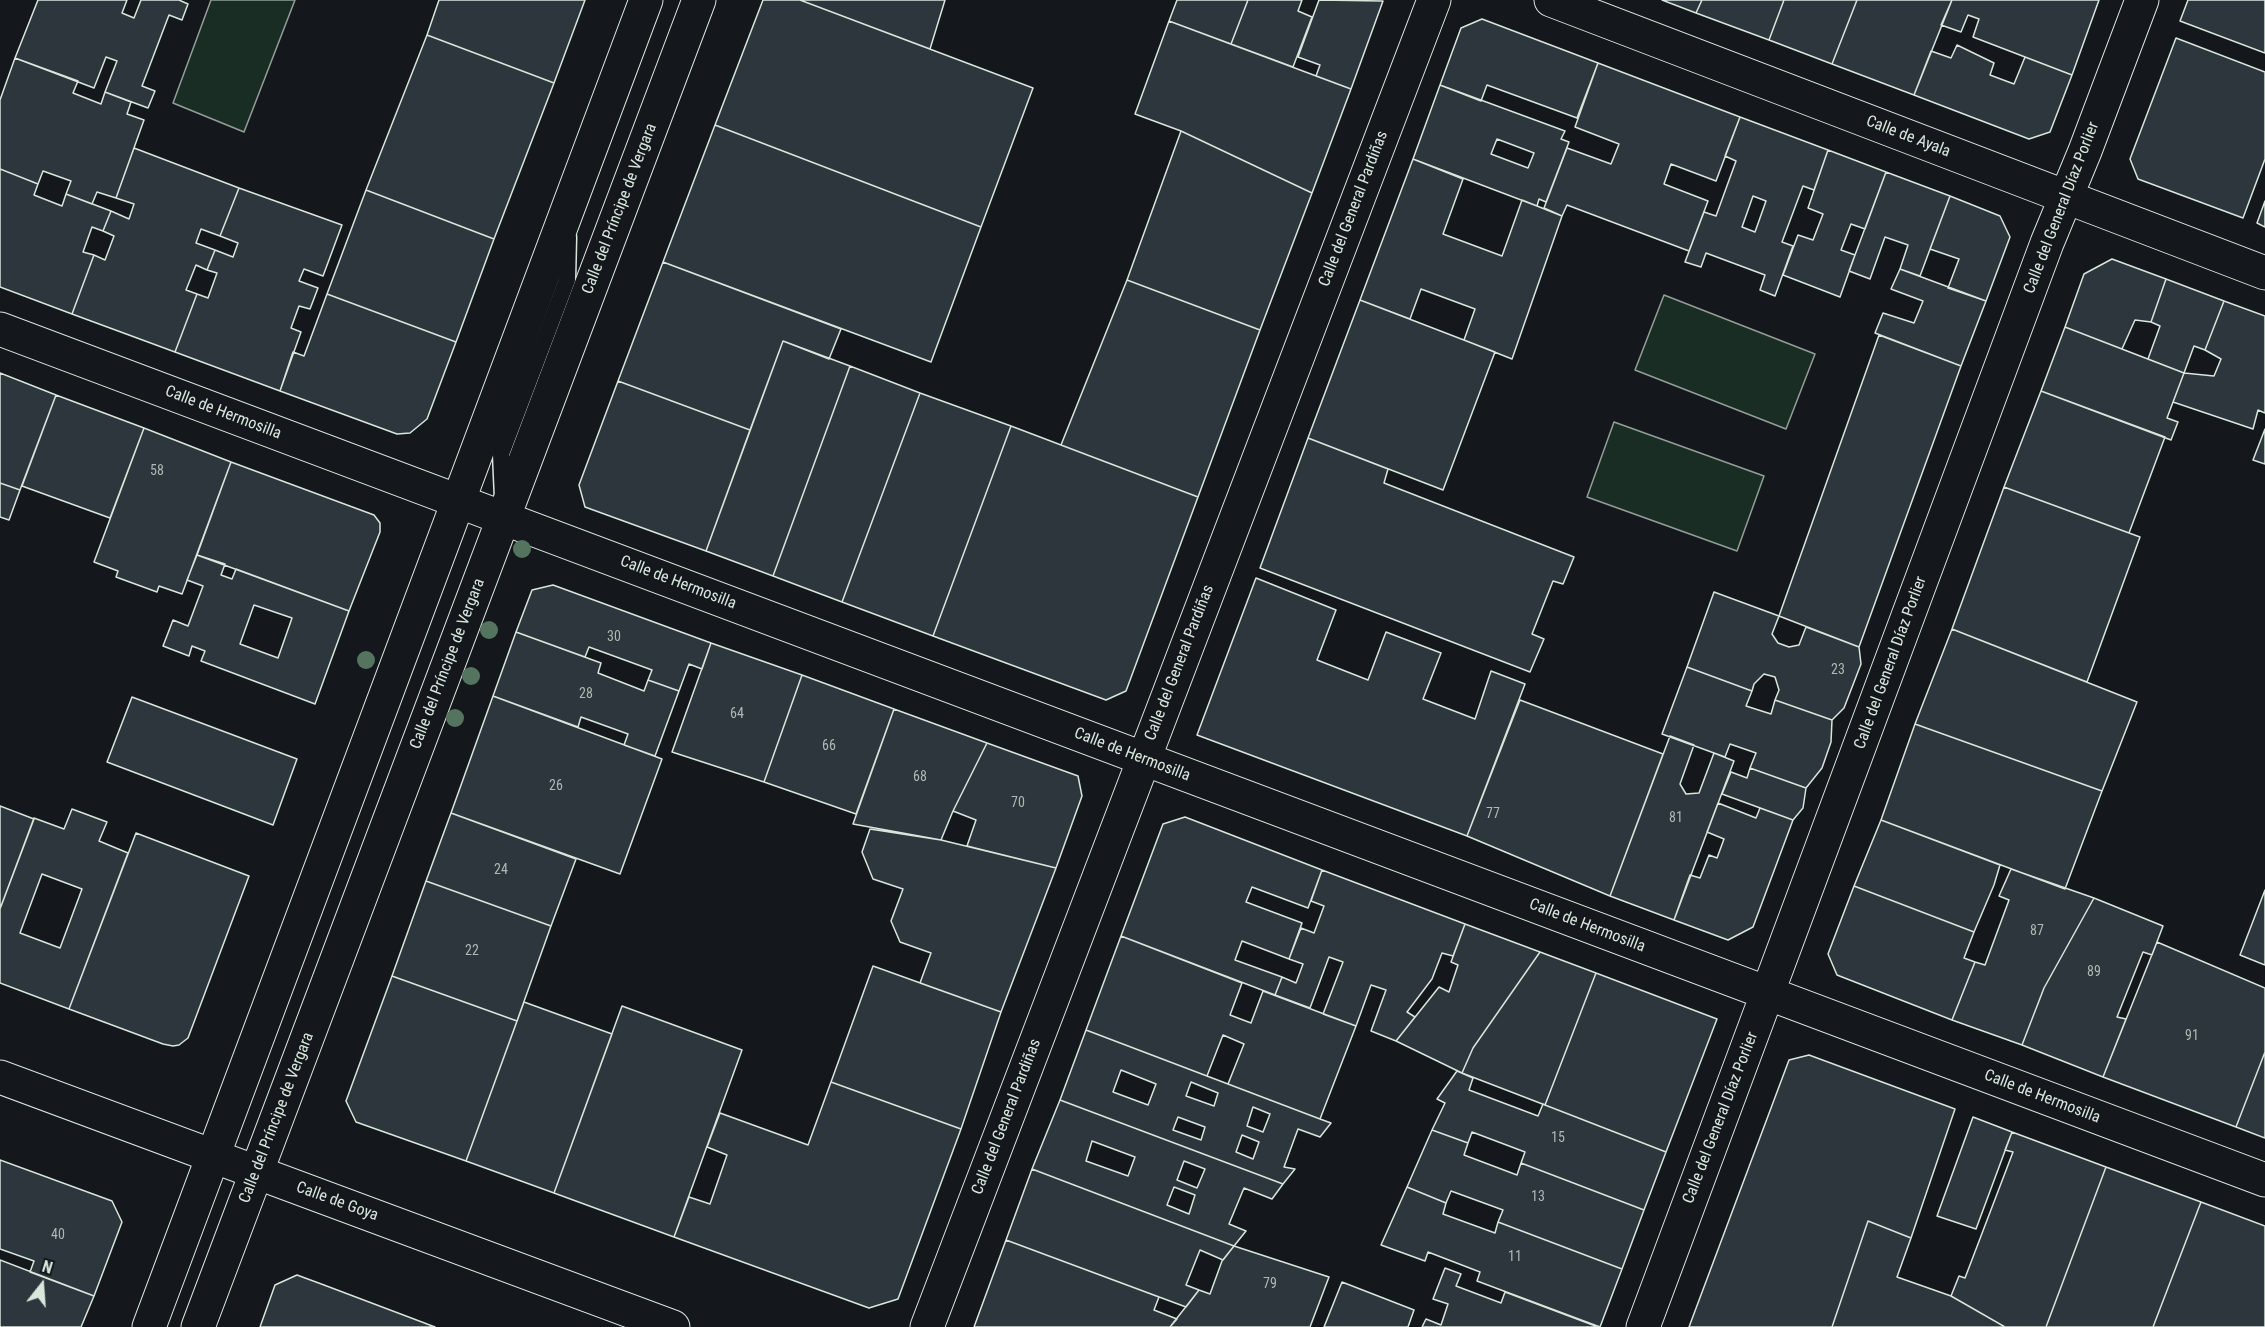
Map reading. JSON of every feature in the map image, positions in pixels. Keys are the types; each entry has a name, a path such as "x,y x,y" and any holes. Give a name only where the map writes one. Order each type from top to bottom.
{"street":[{"path":"149,1327 646,0"},
{"name":"Calle del Príncipe de Vergara","path":"198,1327 699,0"},
{"name":"Calle del General Pardiñas","path":"927,1327 1434,0"},
{"name":"Calle de Ayala","path":"1551,0 2265,273"},
{"name":"Calle del General Díaz Porlier","path":"1642,1327 2065,198 2142,0"},
{"name":"Calle de Hermosilla","path":"0,329 2265,1180"},
{"name":"Calle de Goya","path":"0,1077 673,1327"}],"lane":[{"path":"503,518 501,454 567,280 568,209"}],"green space":[{"path":"211,0 295,0 244,132 173,103"},
{"path":"1664,295 1815,354 1786,429 1635,370"},
{"path":"1614,422 1764,476 1737,551 1587,497"}],"building":[{"path":"38,0 127,0 122,13 134,18 141,0 179,0 188,4 182,20 169,15 142,86 155,91 148,108 105,92 117,61 106,57 94,88 15,58"},
{"path":"439,0 585,0 554,83 427,35"},
{"path":"763,0 800,0 1033,88 981,227 715,125"},
{"path":"800,0 945,0 930,49"},
{"path":"1177,0 1248,0 1231,44 1169,21"},
{"path":"1248,0 1302,0 1298,11 1312,17 1293,67 1231,44"},
{"path":"1319,0 1383,1 1351,89 1316,76 1320,65 1298,57"},
{"path":"1662,0 1702,0 1696,13"},
{"path":"1702,0 1784,0 1769,40 1696,13"},
{"path":"1784,0 1857,0 1832,64 1769,40"},
{"path":"1857,0 1952,0 1914,95 1832,64"},
{"path":"1952,0 2099,0 2072,75 1973,37 1979,19 1968,15 1961,32 1941,25"},
{"path":"2188,0 2265,0 2265,53 2180,21"},
{"path":"1482,19 1598,63 1577,118 1487,85 1481,101 1440,85 1461,28"},
{"path":"1169,21 1351,89 1312,193 1181,131 1135,114"},
{"path":"427,35 554,83 494,239 366,190"},
{"path":"2176,38 2265,72 2265,159 2243,218 2138,179 2130,159"},
{"path":"1957,45 1994,63 1990,75 2014,84 2025,57 2072,75 2050,132 2029,139 1914,95 1931,51 1951,58"},
{"path":"15,58 78,81 73,93 101,104 105,92 131,102 127,114 144,120 116,198 97,192 92,204 66,194 71,181 43,171 38,184 0,169 0,100"},
{"path":"1598,63 1740,117 1716,181 1671,164 1664,184 1708,201 1689,251 1567,205 1562,216 1544,208 1567,148 1611,164 1619,144 1575,127"},
{"path":"1440,85 1565,131 1561,139 1569,142 1546,202 1539,199 1537,206 1413,159","holes":["1497,139 1534,153 1528,168 1491,154"]},
{"path":"1740,117 1828,150 1814,190 1803,186 1782,242 1793,246 1775,296 1760,290 1765,275 1706,253 1701,267 1685,262 1704,212 1716,216 1736,161 1725,156","holes":["1753,196 1766,201 1755,232 1742,227"]},
{"path":"715,125 981,227 931,362 663,262"},
{"path":"1181,131 1312,193 1260,330 1127,280"},
{"path":"134,148 239,188 220,236 201,229 196,243 215,250 207,270 196,265 186,290 197,294 175,352 72,314 94,255 105,260 114,236 103,231 111,211 129,219 134,204 116,198"},
{"path":"1828,150 1886,172 1865,229 1851,224 1841,250 1855,255 1840,297 1783,275 1798,235 1813,240 1823,214 1808,208"},
{"path":"1413,159 1463,179 1443,234 1502,256 1522,200 1562,216 1512,359 1464,340 1475,309 1421,289 1410,319 1360,300"},
{"path":"0,169 38,184 34,195 62,206 66,194 111,211 103,231 92,227 83,252 94,255 72,314 0,287"},
{"path":"1886,172 1950,196 1920,276 1900,269 1908,245 1885,237 1870,279 1849,271"},
{"path":"239,188 342,225 323,276 304,269 299,281 318,288 310,309 299,306 291,328 301,332 280,391 175,352 197,294 208,298 217,273 207,270 215,250 233,257 238,243 220,236"},
{"path":"366,190 494,239 456,342 327,294"},
{"path":"1950,196 2000,216 2010,237 1986,301 1948,288 1959,259 1930,249"},
{"path":"2265,201 2265,227 2257,223"},
{"path":"2112,259 2166,279 2151,322 2135,320 2122,349 2065,327 2084,274"},
{"path":"663,262 841,329 829,359 783,341 750,430 618,381"},
{"path":"1900,269 1986,301 1961,366 1875,333 1883,313 1914,323 1923,301 1891,289"},
{"path":"2166,279 2224,301 2205,350 2194,346 2184,373 2148,359 2160,326 2151,322"},
{"path":"1127,280 1260,330 1198,497 1061,445"},
{"path":"327,294 456,342 427,419 410,433 397,434 280,391 293,352 304,356"},
{"path":"1360,300 1495,352 1443,490 1308,438"},
{"path":"2224,301 2265,316 2265,413 2258,410 2253,429 2173,402 2184,373 2214,376 2221,359 2205,350"},
{"path":"2065,327 2184,373 2167,418 2178,422 2171,440 2041,391"},
{"path":"1879,335 1961,366 1859,647 1779,616"},
{"path":"783,341 850,366 773,576 706,551"},
{"path":"850,366 920,393 842,602 773,576"},
{"path":"0,373 56,395 20,490 0,483"},
{"path":"618,381 750,430 706,551 585,507 579,485"},
{"path":"2041,391 2165,437 2129,533 2004,487"},
{"path":"920,393 1011,426 933,636 842,602"},
{"path":"56,395 144,428 110,518 22,486"},
{"path":"1011,426 1198,497 1126,691 1106,700 933,636"},
{"path":"144,428 231,462 182,594 159,586 157,592 116,577 118,571 94,562"},
{"path":"2265,429 2265,464 2253,460"},
{"path":"1308,438 1388,469 1384,483 1574,557 1563,584 1553,581 1532,634 1544,639 1530,672 1260,568"},
{"path":"231,462 374,515 380,523 380,532 349,611 197,555"},
{"path":"0,483 20,490 9,520 0,517"},
{"path":"2004,487 2140,537 2087,682 1952,629"},
{"path":"197,555 225,564 221,575 232,579 236,569 349,611 315,704 201,661 205,651 192,646 189,656 163,646 173,620 188,626 203,586 187,580","holes":["254,605 292,618 278,658 240,644"]},
{"path":"1256,578 1336,610 1317,660 1368,680 1386,632 1441,653 1423,699 1475,719 1491,671 1525,684 1467,836 1197,735"},
{"path":"553,585 711,643 702,669 689,664 679,691 648,680 652,670 589,647 585,657 516,632 532,590"},
{"path":"1714,592 1779,616 1772,634 1778,643 1789,647 1799,645 1806,627 1859,647 1861,664 1844,708 1832,720 1775,700 1779,690 1775,677 1764,674 1754,684 1752,691 1687,667"},
{"path":"1952,629 2137,702 2102,791 1915,724"},
{"path":"516,632 601,663 598,673 644,691 648,680 679,691 655,756 624,745 628,734 581,717 578,727 493,696"},
{"path":"711,643 802,675 764,782 672,752"},
{"path":"1687,667 1752,691 1746,706 1771,714 1775,700 1832,720 1831,742 1822,768 1806,788 1750,768 1756,753 1730,744 1725,757 1662,734"},
{"path":"802,675 894,709 856,814 764,782"},
{"path":"493,696 662,759 620,874 451,813"},
{"path":"132,697 297,759 273,825 107,762"},
{"path":"1520,700 1663,754 1610,896 1467,836"},
{"path":"894,709 987,743 941,840 853,824"},
{"path":"1915,724 2102,791 2065,889 1881,820"},
{"path":"1670,736 1694,745 1680,784 1686,794 1699,793 1714,753 1734,761 1674,920 1610,896"},
{"path":"987,743 1078,776 1082,796 1056,868 967,846 976,820 953,811"},
{"path":"1750,768 1806,788 1803,808 1793,820 1722,794 1731,772 1747,778"},
{"path":"1718,803 1756,818 1760,808 1793,820 1753,927 1728,940 1674,920 1690,875 1700,878 1709,855 1717,858 1724,839 1707,832"},
{"path":"0,806 34,819 0,909"},
{"path":"72,809 107,822 99,841 128,853 69,1009 0,983 0,909 34,818 64,829","holes":["42,874 82,889 60,948 20,933"]},
{"path":"451,813 576,859 551,926 426,881"},
{"path":"1185,817 1322,870 1308,908 1252,887 1246,902 1302,923 1289,959 1242,941 1235,960 1282,977 1275,995 1121,936 1163,824"},
{"path":"1881,820 2000,865 1974,932 1854,886"},
{"path":"870,829 941,840 1056,868 1001,1012 920,983 931,953 900,942 891,921 903,889 873,879 862,852"},
{"path":"136,833 249,876 188,1038 179,1045 163,1044 69,1009"},
{"path":"2011,869 2094,898 2044,988 2022,1045 1952,1020 1975,962 1985,965 2009,900 1999,896"},
{"path":"1322,870 1465,924 1453,956 1442,953 1432,979 1407,1012 1415,1017 1396,1041 1371,1031 1386,990 1371,985 1356,1026 1323,1014 1343,962 1329,957 1310,1008 1275,995 1282,977 1296,983 1303,964 1289,959 1301,928 1314,933 1324,906 1311,901"},
{"path":"426,881 551,926 517,1021 392,976"},
{"path":"1854,886 1974,932 1964,958 1975,962 1952,1020 1837,975 1828,954"},
{"path":"2265,890 2265,965 2240,955"},
{"path":"2094,898 2163,926 2152,955 2143,952 2117,1017 2126,1019 2103,1077 2022,1045 2044,988"},
{"path":"1465,924 1540,952 1473,1048 1462,1073 1396,1041 1439,987 1449,992 1458,965 1451,962"},
{"path":"1121,936 1242,983 1230,1015 1251,1023 1263,991 1356,1026 1320,1119 1228,1084 1244,1044 1223,1035 1207,1076 1086,1030"},
{"path":"2157,942 2265,988 2265,1052 2236,1127 2103,1077"},
{"path":"1540,952 1596,973 1545,1105 1462,1073 1473,1048"},
{"path":"873,966 1001,1012 961,1129 831,1082"},
{"path":"1596,973 1717,1019 1666,1152 1545,1105"},
{"path":"392,976 517,1021 466,1161 356,1122 346,1101"},
{"path":"524,1002 612,1034 554,1193 466,1161"},
{"path":"622,1006 742,1050 674,1237 554,1193"},
{"path":"1086,1030 1331,1123 1320,1137 1298,1129 1284,1167 1295,1169 1283,1184 1060,1100","holes":["1121,1070 1156,1084 1148,1105 1113,1092","1191,1082 1218,1093 1214,1106 1186,1096","1253,1107 1270,1114 1263,1132 1247,1126","1178,1117 1205,1127 1201,1140 1173,1130","1242,1135 1259,1142 1253,1159 1236,1152"]},
{"path":"2265,1052 2265,1138 2236,1127"},
{"path":"1809,1055 1955,1109 1911,1238 1868,1221 1832,1327 1689,1327 1789,1060"},
{"path":"1457,1071 1473,1078 1469,1090 1538,1116 1543,1104 1666,1152 1644,1210 1521,1163 1525,1152 1472,1132 1468,1143 1432,1130 1445,1103 1437,1099"},
{"path":"831,1082 961,1129 898,1299 869,1308 674,1237 689,1197 710,1204 727,1155 707,1147 720,1113 808,1145"},
{"path":"1060,1100 1283,1184 1272,1199 1244,1188 1229,1224 1246,1231 1234,1246 1032,1169","holes":["1092,1141 1135,1157 1128,1176 1086,1161","1184,1161 1205,1169 1197,1188 1177,1180","1174,1187 1195,1195 1189,1214 1167,1205"]},
{"path":"1973,1117 2012,1132 1976,1229 1937,1216"},
{"path":"1432,1130 1468,1143 1464,1155 1517,1175 1521,1163 1644,1210 1622,1269 1498,1222 1503,1210 1451,1191 1446,1203 1407,1187"},
{"path":"2012,1132 2106,1167 2046,1327 2005,1327 1951,1296 1959,1276 1965,1278 2013,1152 2005,1150"},
{"path":"0,1160 112,1201 122,1222 94,1296 30,1272 34,1261 0,1249"},
{"path":"2106,1167 2201,1202 2153,1327 2046,1327"},
{"path":"1032,1169 1234,1246 1223,1260 1200,1250 1186,1285 1199,1290 1186,1307 1006,1240"},
{"path":"1407,1187 1446,1203 1443,1214 1495,1233 1498,1222 1622,1269 1600,1327 1477,1281 1480,1272 1428,1252 1425,1261 1381,1245"},
{"path":"2201,1202 2265,1226 2265,1327 2153,1327"},
{"path":"1868,1221 1911,1238 1897,1277 1951,1296 2005,1327 1832,1327"},
{"path":"1006,1240 1159,1297 1154,1310 1177,1319 1170,1327 974,1327"},
{"path":"1234,1246 1329,1277 1310,1327 1170,1327 1199,1290 1210,1294 1222,1261"},
{"path":"0,1260 94,1296 81,1327 0,1327"},
{"path":"1445,1268 1461,1274 1456,1286 1501,1303 1505,1292 1598,1327 1422,1327 1426,1319 1441,1325 1448,1304 1433,1299"},
{"path":"297,1275 435,1327 260,1327 275,1285"},
{"path":"1342,1282 1414,1310 1408,1327 1324,1327"}]}
